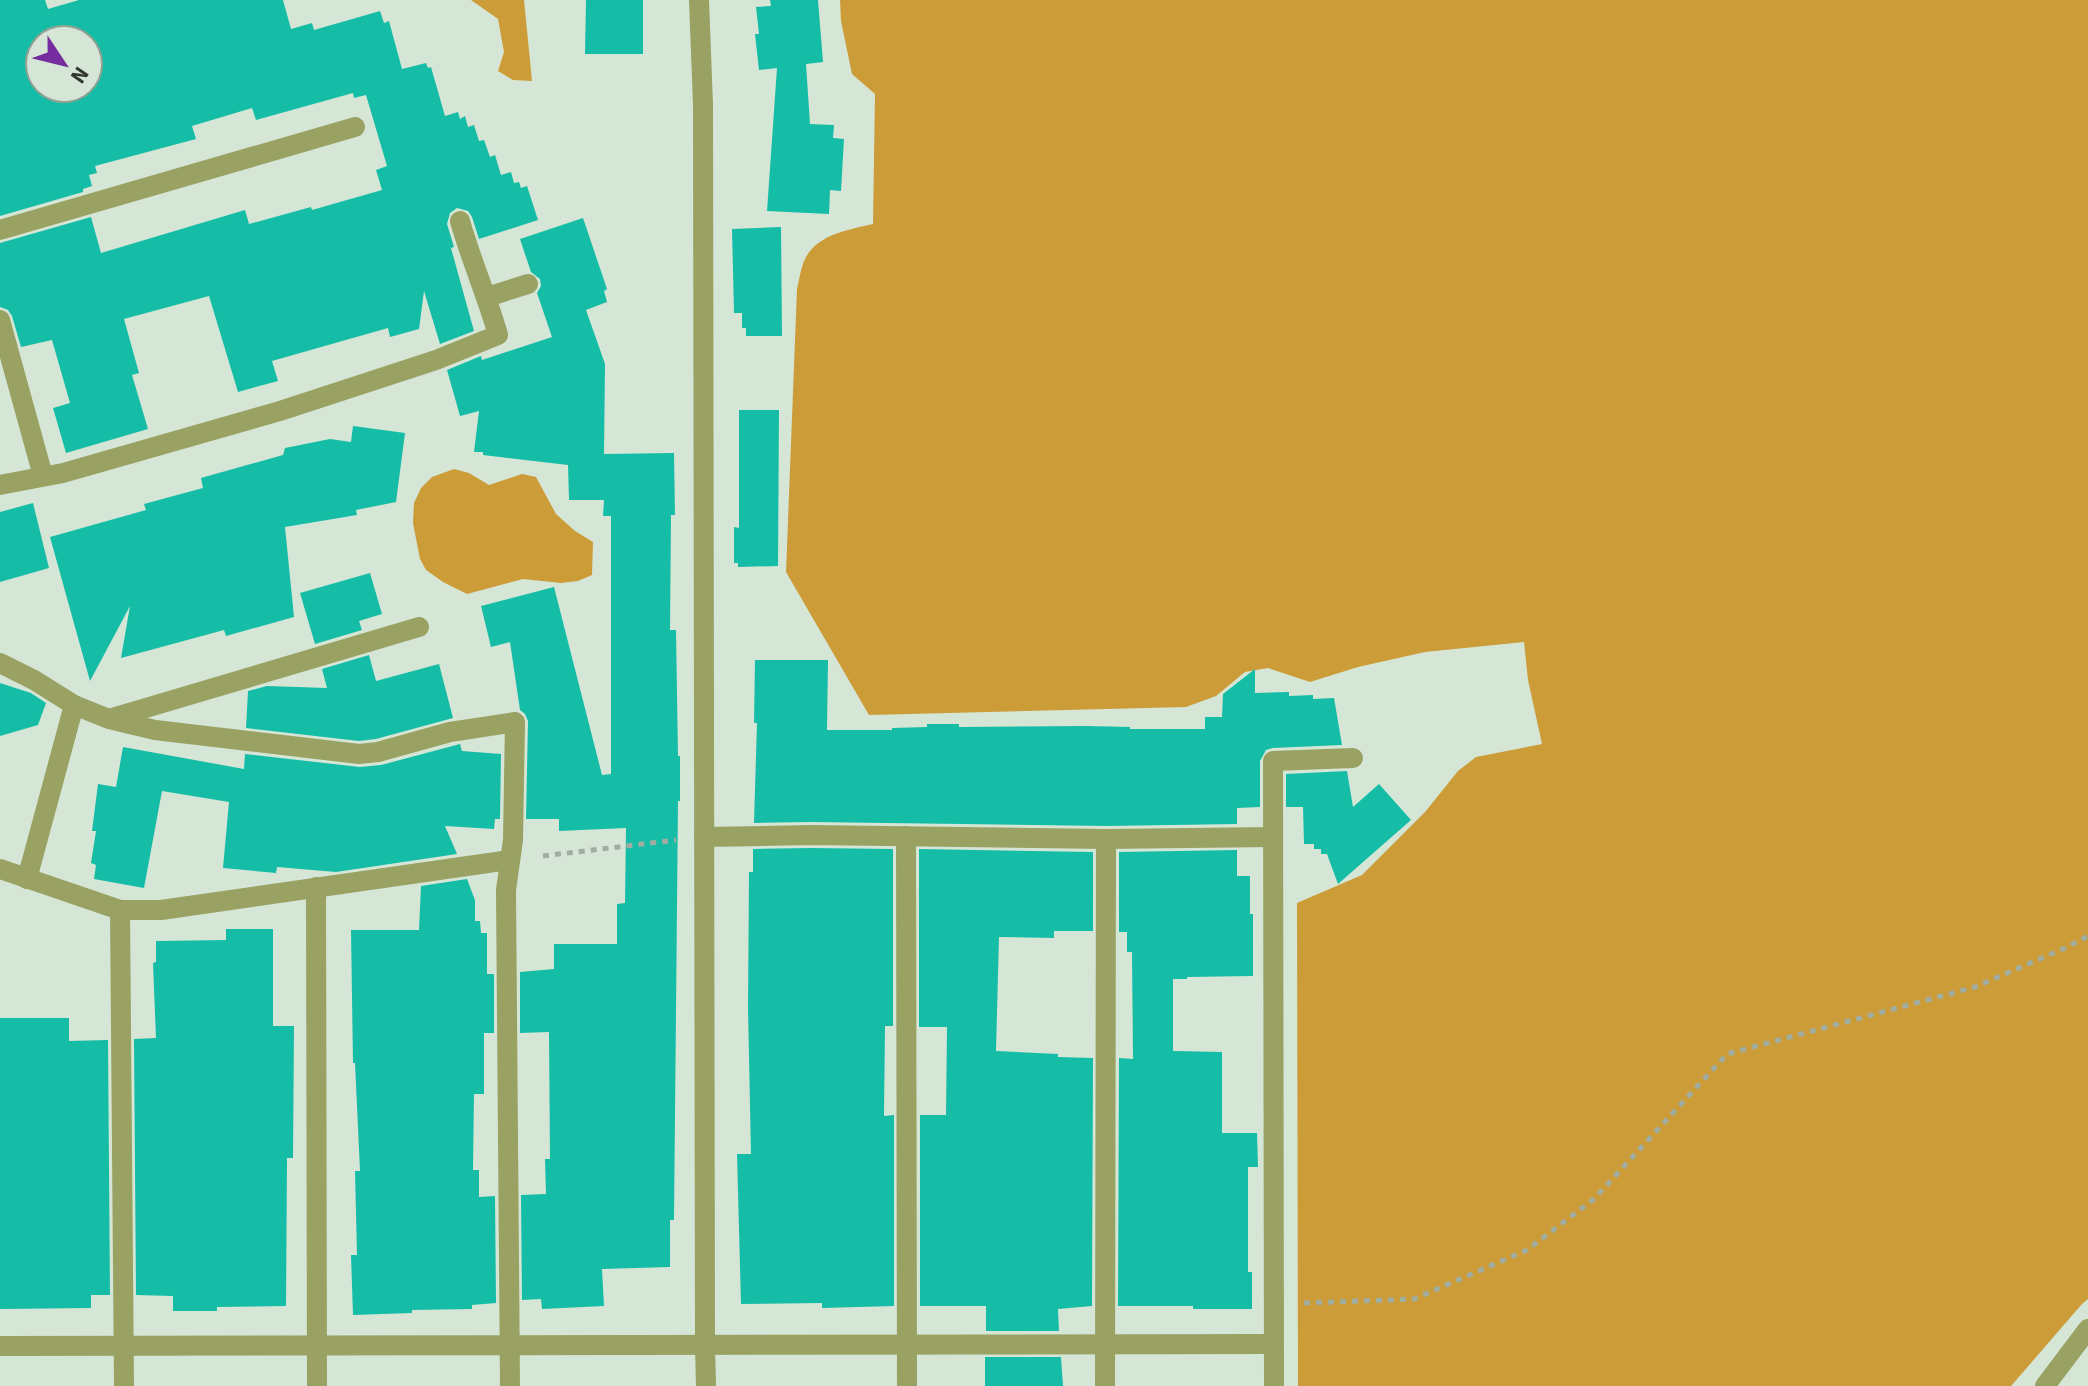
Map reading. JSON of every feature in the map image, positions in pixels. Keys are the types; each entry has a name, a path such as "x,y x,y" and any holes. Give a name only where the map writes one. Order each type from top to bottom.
{"street":[{"path":"699,0 703,105 706,1386"},
{"path":"0,230 355,127"},
{"path":"0,485 63,473 280,411 436,360 498,335 460,221"},
{"path":"487,297 528,284"},
{"path":"0,320 43,476"},
{"path":"109,719 419,627"},
{"path":"0,663 74,705 109,719 155,730 359,754 378,752 450,732 515,722 513,840 506,890 510,1386"},
{"path":"27,879 74,705"},
{"path":"1274,1386 1273,761 1353,758"},
{"path":"906,836 907,1386"},
{"path":"704,837 1273,837"},
{"path":"1105,1386 1106,839"},
{"path":"0,869 120,910 161,910 510,860"},
{"path":"316,887 317,1386"},
{"path":"120,910 124,1386"},
{"path":"2045,1386 2088,1329"},
{"path":"0,1346 1273,1344"}],"path":[{"path":"547,855 665,841"},
{"path":"1273,1305 1414,1299 1527,1250 1594,1199 1727,1054 1975,987 2088,936"}],"shaded area":[{"path":"471,0 524,0 532,81 513,80 498,71 504,52 498,19"},
{"path":"840,0 2088,0 2088,1299 2011,1386 1298,1386 1297,903 1362,875 1425,812 1458,771 1476,757 1542,744 1528,680 1524,642 1425,652 1310,682 1268,668 1245,672 1216,696 1186,707 869,715 786,572 797,289 801,270 808,254 823,240 873,224 875,94 852,74"},
{"path":"454,469 469,473 489,485 522,474 536,477 556,514 593,542 592,575 561,583 523,579 467,594 426,570 420,559 413,523 414,503 421,488 432,477"}],"building":[{"path":"0,0 45,0 48,9 79,0 283,0 291,29 312,23 314,30 380,11 384,23 389,21 402,69 426,63 428,68 431,67 445,116 458,112 460,119 465,116 468,127 474,125 479,141 484,140 490,157 495,155 501,175 511,172 514,183 519,182 521,188 527,186 538,220 479,239 468,211 457,208 450,213 447,224 454,247 451,248 474,331 440,344 424,291 419,329 390,337 388,328 272,361 278,381 238,392 209,296 124,319 139,373 132,375 148,429 66,453 53,408 70,403 52,340 21,347 12,316 0,307 0,243 91,217 101,253 245,210 249,224 382,190 376,170 387,166 366,95 354,98 353,93 256,120 252,108 192,126 196,139 95,166 97,173 89,175 92,186 83,189 83,192 0,216"},
{"path":"586,0 643,0 643,54 585,54"},
{"path":"770,0 818,0 823,62 806,64 810,124 834,125 833,138 844,139 841,191 830,190 829,214 767,211 777,68 759,70 755,34 759,34 756,7 771,6"},
{"path":"583,218 607,289 604,291 607,302 586,310 605,364 604,454 674,453 675,515 671,515 670,630 676,630 680,801 674,1220 670,1220 670,1267 602,1269 604,1306 542,1309 541,1299 522,1300 521,1195 546,1194 545,1159 550,1159 549,1032 520,1033 520,972 554,969 554,944 617,944 617,904 625,903 626,828 559,831 559,819 526,819 528,721 520,710 510,642 491,647 481,606 554,587 602,775 611,774 611,516 603,516 604,500 569,500 568,465 474,452 479,411 460,416 447,370 481,356 482,360 552,337 537,293 541,286 540,279 531,272 520,239"},
{"path":"781,227 782,336 746,336 746,328 742,328 742,313 734,313 732,229"},
{"path":"739,410 779,410 778,566 738,567 738,563 734,563 734,527 739,528"},
{"path":"353,426 405,433 396,502 356,510 357,515 285,527 294,617 226,636 224,630 121,658 130,606 90,681 50,537 146,510 144,504 203,488 201,478 283,455 285,448 330,439 351,442"},
{"path":"33,503 49,568 0,582 0,512"},
{"path":"370,573 382,614 359,621 362,630 315,644 300,593"},
{"path":"369,655 376,681 439,664 453,718 359,741 246,728 248,691 267,686 327,688 322,669"},
{"path":"755,660 828,660 827,730 892,730 927,727 927,724 959,724 959,727 1205,729 1205,717 1222,717 1223,694 1255,669 1255,693 1289,692 1289,696 1334,698 1342,745 1266,750 1260,761 1260,807 1237,808 1237,824 754,823"},
{"path":"0,683 31,693 46,703 38,725 0,736"},
{"path":"460,744 462,751 501,754 500,819 495,819 494,829 445,826 457,854 336,872 277,867 276,873 223,868 229,802 162,791 144,888 94,879 96,865 91,863 96,831 92,831 98,784 116,787 123,747 244,769 245,754 360,767 381,765"},
{"path":"1347,771 1353,807 1379,784 1411,820 1338,884 1327,854 1321,854 1321,849 1314,849 1314,844 1304,844 1303,807 1286,807 1286,774"},
{"path":"753,849 893,849 893,1026 885,1026 884,1116 894,1115 894,1306 822,1308 822,1303 741,1304 737,1154 751,1154 749,872 753,872"},
{"path":"919,849 1093,852 1093,931 1054,931 1054,938 999,937 996,1051 1093,1058 1092,1306 1058,1309 1059,1331 986,1331 986,1306 920,1306 920,1115 946,1115 947,1027 919,1027"},
{"path":"1237,850 1237,876 1250,876 1253,976 1173,979 1173,1051 1222,1052 1222,1133 1257,1133 1258,1167 1248,1167 1248,1272 1252,1272 1252,1309 1118,1306 1119,1058 1133,1059 1132,952 1127,952 1127,932 1119,932 1119,852"},
{"path":"467,879 475,900 475,921 480,921 481,933 487,933 487,974 494,974 494,1033 484,1033 484,1094 474,1094 473,1170 479,1170 479,1197 495,1196 496,1303 472,1305 472,1309 353,1315 351,1255 357,1255 355,1171 360,1171 353,1063 351,930 419,930 421,886"},
{"path":"226,929 273,929 273,1026 294,1026 293,1158 287,1158 286,1306 173,1311 173,1296 136,1295 134,1039 156,1038 153,963 156,962 156,941 226,940"},
{"path":"0,1018 69,1018 69,1041 108,1040 110,1295 91,1295 91,1308 0,1309"},
{"path":"985,1357 1061,1357 1063,1386 985,1386"}]}
